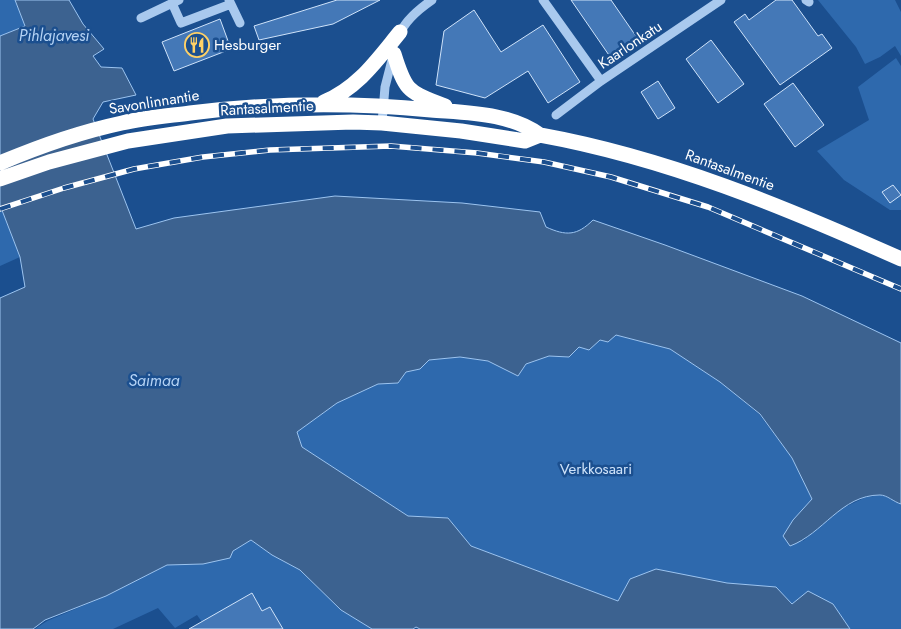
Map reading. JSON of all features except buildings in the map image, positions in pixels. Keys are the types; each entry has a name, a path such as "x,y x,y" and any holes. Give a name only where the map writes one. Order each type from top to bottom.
{"highway":[{"path":"320,103 340,95 351,87 400,32"},
{"path":"394,54 402,78 411,90 418,95 463,112"},
{"name":"Rantasalmentie","path":"320,103 463,112 504,119 530,127 546,136 618,153 697,175 770,203 901,259"},
{"name":"Savonlinnantie","path":"0,163 68,138 123,123 203,111 320,103"},
{"name":"Rantasalmentie","path":"0,179 49,162 128,142 226,126 353,122 461,131 525,141 546,136"}],"street":[{"path":"382,123 387,78 400,32 422,7 432,0"},
{"path":"543,0 601,81"},
{"name":"Kaarlonkatu","path":"556,115 601,81 721,0"},
{"path":"140,18 175,2 181,23 230,2 240,23"}],"green space":[{"path":"0,0 15,0 25,26 0,36"},
{"path":"818,0 895,0 901,12 901,56 895,46 880,57 865,64 856,47"},
{"path":"896,58 901,66 901,210 890,210 844,180 817,151 869,120 858,87"},
{"path":"0,205 20,257 0,266"},
{"name":"Verkkosaari","path":"616,335 670,349 720,382 759,414 792,458 812,499 793,520 803,541 839,510 866,497 882,495 901,504 901,629 850,629 833,604 792,604 776,587 630,579 618,601 471,546 448,518 408,516 302,447 297,432 337,403 378,384 398,383 406,372 420,369 429,360 460,357 489,361 518,376 526,364 549,356 569,357 579,347"},
{"path":"251,540 272,555 300,570 341,610 372,629 283,629 270,607 262,611 252,593 202,622 197,615 175,628 158,608 113,629 35,629 47,621 106,596 167,565 203,564 233,551"}],"water":[{"name":"Saimaa","path":"15,0 69,0 83,24 104,49 93,56 101,67 122,68 136,95 103,102 93,119 136,229 174,218 335,196 462,203 540,212 546,227 553,230 565,233 576,232 593,220 802,296 901,343 901,504 880,495 854,501 812,533 790,546 783,536 793,520 812,499 792,458 760,414 720,382 670,349 616,335 608,342 600,340 589,350 579,347 569,357 549,356 526,364 518,376 488,361 460,357 429,360 420,369 406,372 398,383 378,384 337,403 297,432 302,447 408,516 448,518 471,546 618,601 630,579 656,569 727,583 776,587 792,604 808,591 833,604 850,629 420,629 416,627 413,629 372,629 341,610 300,570 272,555 251,540 233,551 230,558 203,564 167,565 106,596 45,620 33,629 0,629 0,298 25,287 20,257 0,205 0,36 25,26"}],"railway":[{"path":"0,209 64,188 134,169 203,157 270,150 391,146 477,153 544,162 611,177 708,207 901,289"}],"place":[{"name":"Hesburger","path":"197,45"}],"water label":[{"name":"Pihlajavesi","path":"54,35"}]}
